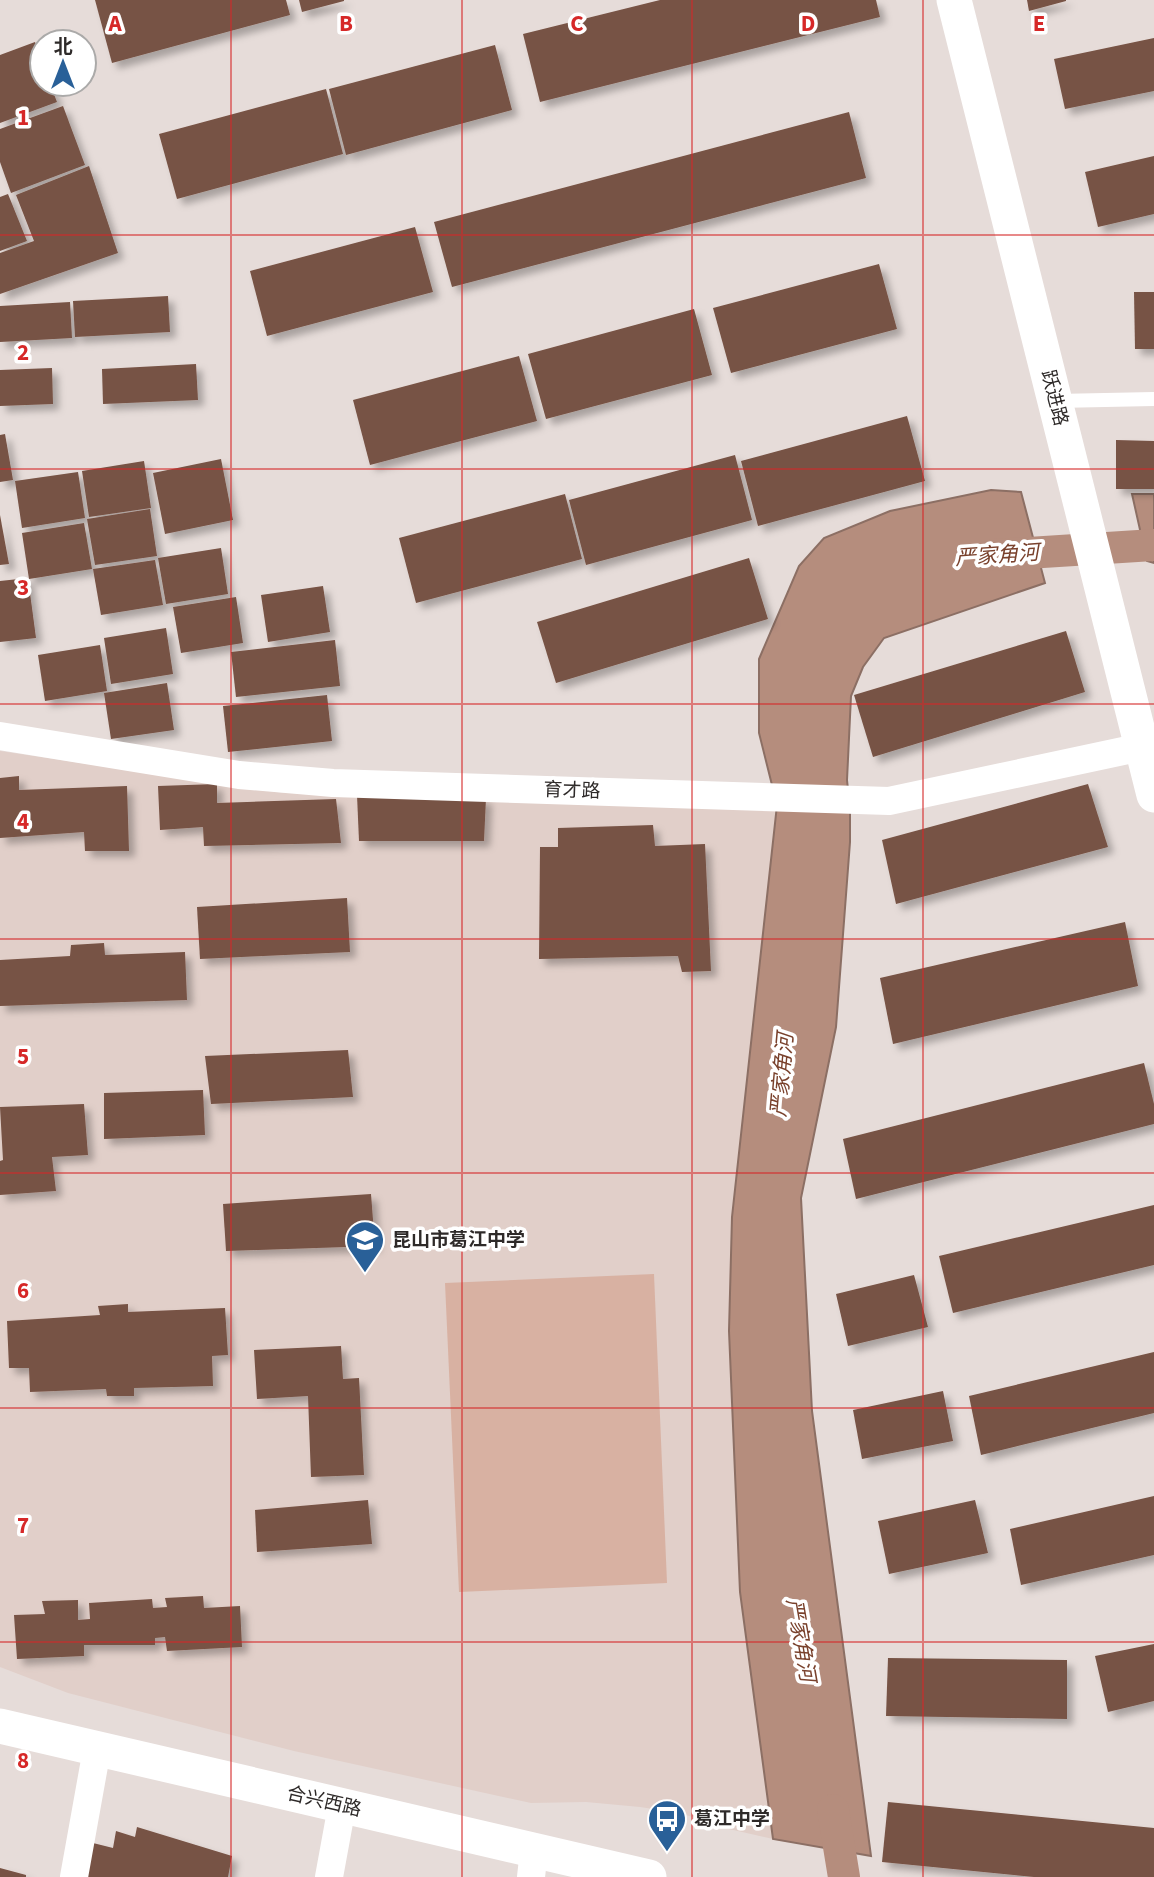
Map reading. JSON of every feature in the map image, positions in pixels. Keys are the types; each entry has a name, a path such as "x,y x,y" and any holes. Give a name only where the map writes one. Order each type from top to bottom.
{"street":[{"name":"跃进路","path":"954,0 1154,795"},
{"name":"育才路","path":"0,736 239,775 332,783 853,801 889,801 1142,747"},
{"name":"合兴西路","path":"0,1726 342,1806 532,1864 649,1877"},
{"path":"74,1877 97,1749"},
{"path":"329,1877 342,1806"}],"lane":[{"path":"1055,401 1154,399"}],"shaded area":[{"name":"昆山市葛江中学","path":"0,751 283,793 777,805 732,1217 729,1331 740,1592 773,1839 729,1829 680,1813 586,1802 531,1803 294,1751 68,1693 0,1667"},
{"path":"654,1274 667,1583 459,1592 445,1283"}],"water":[{"path":"991,490 1021,492 1045,583 884,638 863,667 851,696 847,780 850,842 836,1027 801,1198 812,1411 871,1856 773,1839 740,1592 729,1331 732,1217 777,805 759,733 759,659 799,566 824,538 890,511"},
{"path":"1132,494 1154,494 1154,563 1147,561"}],"building":[{"path":"95,0 286,0 290,15 112,63"},
{"path":"299,0 344,0 344,1 302,12"},
{"path":"660,0 876,0 880,17 540,102 523,34"},
{"path":"1027,0 1066,0 1066,1 1029,11"},
{"path":"1154,38 1154,91 1065,109 1054,59"},
{"path":"28,45 28,98 55,98 57,102 0,123 0,55"},
{"path":"495,45 512,110 346,155 329,89"},
{"path":"326,89 343,154 177,199 159,134"},
{"path":"63,106 85,165 11,193 0,162 0,129"},
{"path":"849,112 866,178 452,287 434,222"},
{"path":"1154,156 1154,214 1098,227 1085,172"},
{"path":"89,166 118,253 0,294 0,253 34,241 16,195"},
{"path":"8,194 27,241 0,251 0,197"},
{"path":"415,227 433,292 267,336 250,271"},
{"path":"879,264 897,329 731,373 713,308"},
{"path":"1134,292 1154,292 1154,349 1135,349"},
{"path":"168,296 170,332 75,337 73,301"},
{"path":"70,302 72,338 0,342 0,306"},
{"path":"694,309 712,375 546,419 528,354"},
{"path":"519,356 537,421 370,465 353,400"},
{"path":"196,364 198,400 103,404 102,369"},
{"path":"52,368 53,404 0,406 0,370"},
{"path":"907,416 925,481 758,526 741,461"},
{"path":"5,434 13,480 0,482 0,435"},
{"path":"1116,440 1154,441 1154,489 1116,489"},
{"path":"735,455 752,520 586,565 569,500"},
{"path":"221,459 233,520 165,534 153,473"},
{"path":"144,461 151,508 89,517 82,471"},
{"path":"78,472 85,518 22,528 15,481"},
{"path":"565,494 582,559 416,603 399,538"},
{"path":"150,509 157,556 95,565 87,519"},
{"path":"0,515 9,564 0,565"},
{"path":"84,523 92,569 29,579 22,533"},
{"path":"221,548 228,594 166,604 158,558"},
{"path":"749,558 768,619 556,683 537,622"},
{"path":"155,560 163,605 101,615 93,569"},
{"path":"28,578 36,638 0,642 0,581"},
{"path":"323,586 330,632 268,642 261,595"},
{"path":"236,597 243,643 181,653 173,607"},
{"path":"166,628 173,674 111,684 104,638"},
{"path":"1066,631 1085,692 873,757 854,695"},
{"path":"335,640 340,686 236,697 231,652"},
{"path":"100,645 107,691 45,701 38,655"},
{"path":"167,683 174,730 111,739 104,693"},
{"path":"327,695 332,741 228,752 223,706"},
{"path":"19,776 19,790 127,786 129,851 85,851 84,832 0,838 0,778"},
{"path":"217,784 217,803 336,799 341,843 204,846 203,827 160,830 158,786"},
{"path":"1088,784 1108,847 896,904 882,840"},
{"path":"357,795 486,798 484,841 359,841"},
{"path":"653,825 655,846 705,844 711,971 682,972 678,956 539,959 540,847 558,847 558,828"},
{"path":"347,898 350,952 200,959 197,907"},
{"path":"1125,922 1138,986 893,1044 880,978"},
{"path":"104,943 105,955 185,952 187,1000 0,1006 0,960 70,956 71,945"},
{"path":"348,1050 353,1097 211,1104 205,1056"},
{"path":"1144,1063 1154,1104 1154,1124 856,1199 843,1139"},
{"path":"203,1090 205,1135 104,1139 104,1093"},
{"path":"84,1104 88,1155 52,1157 56,1191 0,1195 0,1161 3,1160 0,1107"},
{"path":"371,1194 375,1246 226,1251 223,1204"},
{"path":"1154,1205 1154,1265 953,1313 939,1256"},
{"path":"914,1275 928,1327 848,1346 836,1294"},
{"path":"128,1304 128,1312 225,1308 228,1355 212,1356 213,1386 134,1388 134,1396 107,1396 106,1389 30,1392 29,1368 9,1368 7,1321 100,1315 98,1306"},
{"path":"341,1346 343,1379 359,1378 364,1475 311,1477 308,1396 257,1399 254,1350"},
{"path":"1154,1352 1154,1413 981,1455 969,1396"},
{"path":"943,1391 953,1441 862,1459 853,1410"},
{"path":"1154,1496 1154,1555 1021,1585 1010,1529"},
{"path":"368,1500 372,1544 257,1552 255,1510"},
{"path":"975,1500 988,1553 889,1574 878,1521"},
{"path":"203,1596 204,1608 240,1606 242,1647 167,1651 165,1637 155,1638 155,1645 84,1645 84,1656 17,1659 14,1615 45,1614 42,1601 78,1600 78,1620 90,1619 89,1603 152,1599 153,1608 167,1607 165,1598"},
{"path":"1154,1644 1154,1701 1108,1712 1095,1656"},
{"path":"888,1658 1067,1660 1067,1719 886,1716"},
{"path":"888,1802 1154,1828 1154,1877 1034,1877 882,1862"},
{"path":"137,1827 232,1856 228,1877 86,1877 93,1843 113,1848 116,1831 135,1837"},
{"path":"0,1868 26,1875 26,1877 0,1877"}],"waterway":[{"name":"严家角河","path":"995,555 1154,545"},
{"name":"严家角河","path":"833,1810 844,1877"}],"place":[{"name":"昆山市葛江中学","path":"365,1274"},
{"name":"葛江中学","path":"667,1853"}]}
